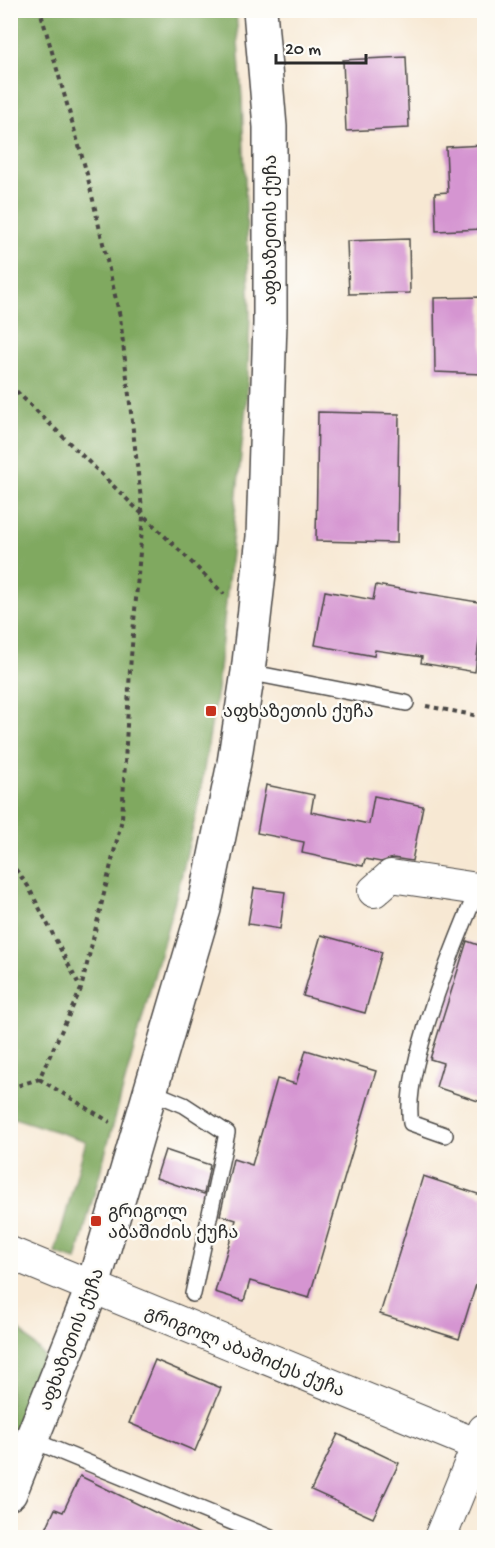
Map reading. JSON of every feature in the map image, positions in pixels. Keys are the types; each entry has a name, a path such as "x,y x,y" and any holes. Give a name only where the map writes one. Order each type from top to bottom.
{"street":[{"name":"აფხაზეთის ქუჩა","path":"10,1493 92,1289 204,909 234,763 248,672 263,537 270,323 270,127 260,10"},
{"path":"374,891 391,876 481,890"},
{"name":"გრიგოლ აბაშიძეს ქუჩა","path":"10,1254 92,1289 482,1438"},
{"path":"440,1538 482,1438"}],"lane":[{"path":"248,672 412,704"},
{"path":"445,1135 411,1123 408,1108 414,1075 443,979 481,890"},
{"path":"150,1091 184,1105 227,1132 193,1294"},
{"path":"32,1440 268,1537"}],"path":[{"path":"10,1088 39,1079 81,989 122,819 130,669 143,517 120,317 87,174 40,10"},
{"path":"10,385 227,597"},
{"path":"412,704 484,717"},
{"path":"10,862 28,886 81,989"},
{"path":"39,1079 118,1127"}],"green space":[{"path":"11,10 236,11 242,99 250,314 247,396 217,690 198,806 181,878 76,1260 55,1253 86,1141 11,1117"},
{"path":"10,1319 44,1356 11,1442 10,1442"}],"building":[{"path":"406,57 409,128 346,131 343,60"},
{"path":"484,145 484,229 436,231 435,193 448,192 446,147"},
{"path":"409,239 410,293 349,294 347,241"},
{"path":"482,297 482,374 435,372 434,298"},
{"path":"318,412 399,414 397,543 316,541"},
{"path":"376,585 484,603 475,672 421,663 422,657 375,650 374,656 315,645 325,591 373,600"},
{"path":"266,785 314,795 311,812 369,824 374,796 423,806 412,861 393,858 381,862 365,859 363,866 302,853 304,842 257,833"},
{"path":"254,888 285,892 280,929 248,924"},
{"path":"321,935 382,952 365,1013 303,996"},
{"path":"467,941 484,947 484,1103 436,1087 443,1063 430,1059"},
{"path":"306,1050 376,1071 309,1298 250,1281 244,1301 215,1292 236,1220 220,1215 233,1159 252,1165 277,1079 296,1084"},
{"path":"165,1150 210,1165 204,1194 156,1178"},
{"path":"423,1176 484,1196 484,1259 459,1339 380,1314"},
{"path":"155,1360 221,1388 195,1451 129,1423"},
{"path":"338,1434 399,1463 373,1518 311,1490"},
{"path":"80,1476 208,1538 42,1538 55,1509 63,1512"}],"place":[{"name":"აფხაზეთის ქუჩა","path":"211,711"},
{"name":"გრიგოლ აბაშიძის ქუჩა","path":"96,1221"}]}
